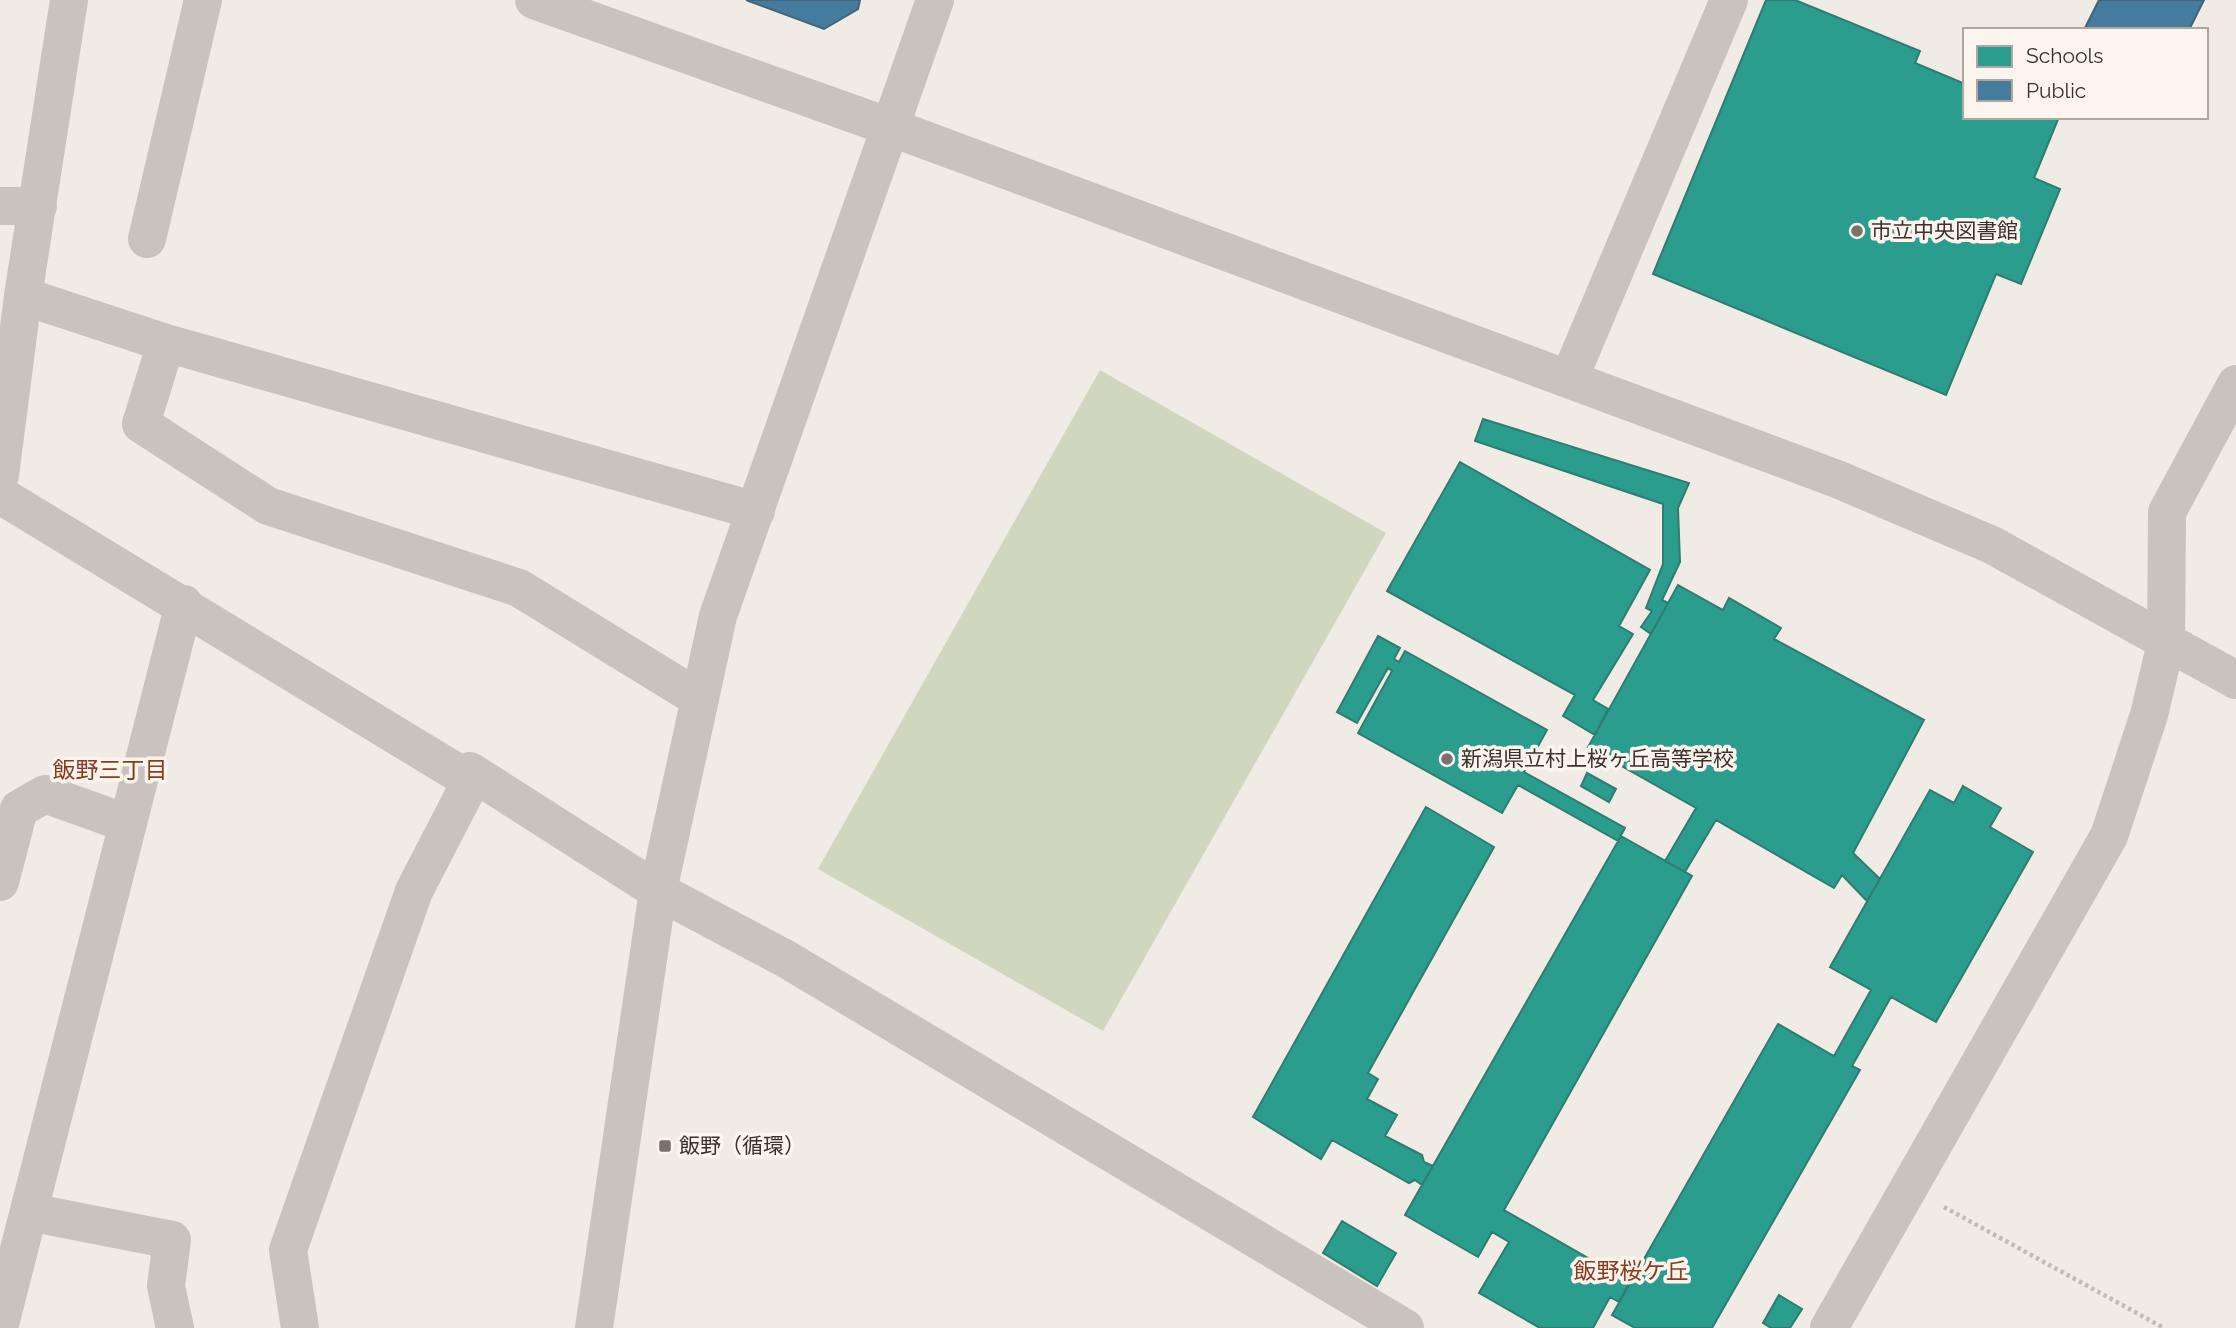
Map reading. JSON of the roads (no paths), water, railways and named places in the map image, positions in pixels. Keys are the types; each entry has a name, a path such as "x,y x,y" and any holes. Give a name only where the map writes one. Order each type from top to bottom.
{"street":[{"path":"0,475 23,296 69,0"},
{"path":"147,239 203,0"},
{"path":"534,0 890,127 1837,479 1992,545 2236,680"},
{"path":"594,1328 658,891 718,616 935,0"},
{"path":"1569,379 1729,0"},
{"path":"0,206 38,206"},
{"path":"23,296 166,343 756,511"},
{"path":"166,343 141,424 268,506 519,588 698,698"},
{"path":"1829,1328 2109,836 2148,715 2166,643 2167,512 2236,384"},
{"path":"0,495 184,604 471,781"},
{"path":"0,1324 184,604"},
{"path":"300,1328 288,1250 414,891 471,781 470,771 658,891 786,959 1405,1328"},
{"path":"0,882 19,809 45,794 126,823"},
{"path":"29,1212 172,1240 166,1286 175,1328"}],"place":[{"name":"市立中央図書館","path":"1857,231"},
{"name":"新潟県立村上桜ヶ丘高等学校","path":"1447,759"},
{"name":"飯野（循環）","path":"665,1146"}],"district":[{"name":"飯野三丁目","path":"110,770"},
{"name":"飯野桜ケ丘","path":"1631,1271"}]}
